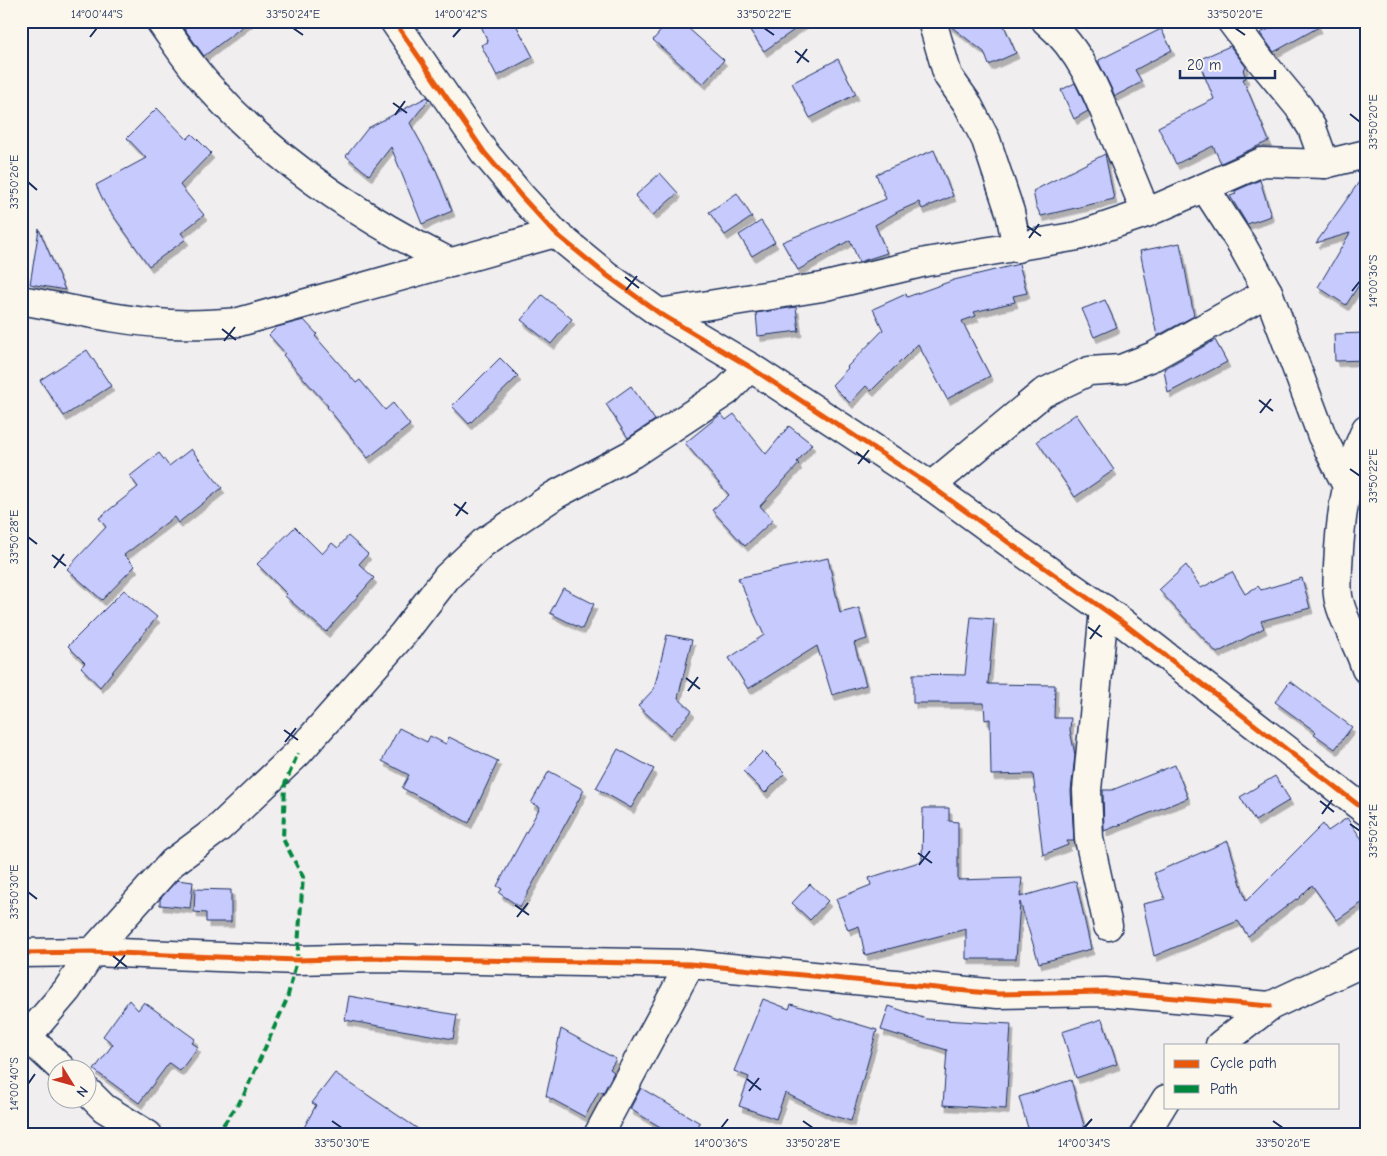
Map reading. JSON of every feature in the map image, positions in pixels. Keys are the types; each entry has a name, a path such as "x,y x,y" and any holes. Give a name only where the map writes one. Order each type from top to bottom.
{"street":[{"path":"160,21 212,90 268,145 355,210 401,238 451,263"},
{"path":"394,21 484,152 521,196 556,233 605,274 659,313 750,367 931,486 1012,546 1104,609 1366,811"},
{"path":"932,21 948,76 967,103 986,140 1010,212 1017,248"},
{"path":"1046,21 1056,30 1080,61 1099,98 1146,213"},
{"path":"1231,21 1261,61 1299,106 1312,128 1325,164"},
{"path":"659,313 822,287 926,262 1017,248 1078,236 1146,213 1262,162 1325,164 1366,154"},
{"path":"1205,188 1242,245 1268,292 1322,436 1347,486"},
{"path":"21,300 168,324 202,325 240,322 556,233"},
{"path":"931,486 1043,392 1089,371 1121,369 1154,356 1268,292"},
{"path":"48,1058 23,1038 67,990 92,952 172,863 219,828 298,753 402,634 447,577 483,543 555,495 632,454 727,392 750,367"},
{"path":"1366,429 1360,442 1347,486 1339,542 1338,588 1339,601 1361,652 1366,669"},
{"path":"1104,609 1087,790 1089,840 1108,926"},
{"path":"21,953 92,952 297,960 378,958 690,964 752,972 927,986 998,994 1105,992 1270,1006"},
{"path":"1221,1044 1270,1006 1366,961"},
{"path":"598,1135 690,964"},
{"path":"98,1102 104,1108 148,1135"},
{"path":"1144,1135 1164,1102"}],"building":[{"path":"179,21 250,21 204,56"},
{"path":"479,21 514,21 533,57 497,76 481,45 488,42"},
{"path":"669,21 680,21 724,60 703,84 653,40"},
{"path":"744,21 807,21 764,51"},
{"path":"948,21 1002,21 1016,53 989,65 984,52 949,25"},
{"path":"1288,21 1316,21 1319,27 1274,52 1260,33"},
{"path":"1161,29 1172,50 1135,70 1142,82 1115,96 1099,60"},
{"path":"1230,46 1246,67 1243,70 1246,78 1243,79 1269,141 1221,163 1213,146 1176,164 1158,127 1214,99 1198,60"},
{"path":"838,59 856,94 810,118 792,83"},
{"path":"1075,83 1088,111 1074,119 1061,90"},
{"path":"427,97 429,99 410,123 436,170 452,211 422,224 391,147 369,175 346,156 368,128"},
{"path":"157,108 187,139 192,134 211,153 180,185 204,215 181,233 186,239 149,266 105,204 96,185 146,158 127,138"},
{"path":"934,150 953,196 922,209 919,202 875,225 887,253 859,262 850,240 798,270 782,242 886,199 876,174"},
{"path":"1105,154 1114,199 1041,216 1036,206 1033,191"},
{"path":"1366,172 1366,274 1346,305 1318,287 1350,233 1316,243"},
{"path":"660,173 678,193 653,215 635,196"},
{"path":"1260,180 1271,216 1247,224 1230,196 1236,194 1235,191"},
{"path":"737,193 752,217 725,235 709,212"},
{"path":"761,221 775,242 752,256 739,235"},
{"path":"39,229 65,290 30,284"},
{"path":"1180,243 1194,316 1157,336 1140,251"},
{"path":"1019,264 1027,293 1013,296 1015,302 974,312 976,316 962,321 990,376 947,399 918,344 871,391 866,386 850,403 832,385 883,330 873,309 906,294 907,297 954,280"},
{"path":"542,295 572,319 551,344 521,320"},
{"path":"1105,300 1117,327 1094,337 1082,309"},
{"path":"796,307 799,331 758,336 756,313"},
{"path":"304,320 317,334 315,336 356,383 360,380 385,410 393,403 410,425 368,458 328,406 283,355 285,353 269,335 277,327"},
{"path":"1366,333 1366,360 1335,361 1334,334"},
{"path":"1215,340 1227,362 1168,393 1164,369"},
{"path":"87,350 111,386 64,416 40,380"},
{"path":"500,358 518,376 469,424 452,406"},
{"path":"631,386 655,420 628,438 606,404"},
{"path":"721,414 726,420 734,414 766,454 789,426 812,444 797,462 799,464 760,506 773,520 745,546 712,510 729,495 685,443"},
{"path":"1076,414 1114,470 1075,497 1037,441"},
{"path":"191,449 222,488 178,523 174,517 124,555 135,566 102,600 67,569 106,527 99,518 138,487 130,476 159,453 169,466"},
{"path":"295,527 322,554 332,543 338,548 348,536 368,554 359,564 374,578 326,632 285,596 287,594 257,564"},
{"path":"828,558 840,613 859,608 867,639 854,643 866,685 832,695 817,646 748,689 729,658 764,635 738,578"},
{"path":"1186,565 1201,588 1232,572 1245,594 1258,586 1261,590 1302,578 1310,608 1261,621 1264,628 1217,653 1159,590"},
{"path":"563,588 594,604 582,629 550,613"},
{"path":"124,590 157,617 100,687 81,667 85,663 68,646"},
{"path":"971,617 994,619 988,684 1055,685 1054,718 1071,718 1070,730 1075,755 1071,791 1074,841 1067,841 1068,845 1043,855 1033,774 991,775 990,719 985,720 984,703 913,703 913,674 965,675"},
{"path":"667,635 692,640 678,698 692,711 670,735 638,706 654,689"},
{"path":"1290,681 1352,727 1335,749 1314,734 1316,732 1275,702"},
{"path":"399,728 427,742 430,736 446,744 449,737 498,761 469,823 402,788 409,775 382,761"},
{"path":"618,749 654,769 631,808 596,788"},
{"path":"763,751 785,773 765,793 743,771"},
{"path":"1175,765 1188,798 1104,831 1103,790 1112,790"},
{"path":"549,771 584,790 520,907 499,893 502,889 497,886 540,807 531,803"},
{"path":"1275,776 1290,800 1255,821 1240,797"},
{"path":"923,808 949,808 949,821 958,822 958,880 1022,878 1020,897 1076,881 1091,949 1039,963 1020,902 1016,959 966,959 966,929 865,955 859,926 848,930 836,899 871,885 869,878 922,861"},
{"path":"1347,818 1366,845 1366,900 1337,920 1312,885 1297,900 1248,936 1238,921 1154,956 1143,904 1165,899 1154,873 1228,841 1246,901 1323,824 1328,831"},
{"path":"177,880 193,882 190,908 160,905 160,899"},
{"path":"810,884 828,901 810,920 792,903"},
{"path":"195,889 231,890 231,922 206,922 206,913 194,912"},
{"path":"349,996 457,1015 453,1039 345,1020"},
{"path":"763,999 789,1009 791,1004 877,1030 851,1121 830,1115 785,1093 776,1119 739,1106 749,1077 734,1071"},
{"path":"129,1000 138,1010 144,1002 195,1039 192,1043 198,1047 180,1071 169,1063 139,1103 98,1073 98,1065 113,1044 103,1036"},
{"path":"889,1006 926,1019 1011,1024 1006,1109 943,1105 947,1050 881,1030"},
{"path":"1102,1019 1117,1064 1076,1078 1062,1032"},
{"path":"561,1029 616,1059 610,1069 614,1072 603,1093 599,1091 585,1117 546,1096"},
{"path":"335,1073 427,1135 300,1135 316,1105 312,1103"},
{"path":"1071,1080 1085,1129 1066,1135 1030,1135 1019,1097"},
{"path":"641,1088 700,1123 693,1135 674,1135 630,1109"}],"marked path":[{"path":"216,1135 243,1097 287,999 297,960 303,877 283,839 285,784 298,753"}],"cycle path":[{"path":"394,21 484,152 555,233 605,274 659,313 750,367 931,486 1122,622 1366,811"},
{"path":"21,953 92,952 297,960 377,958 690,964 998,994 1105,992 1270,1006"}]}
